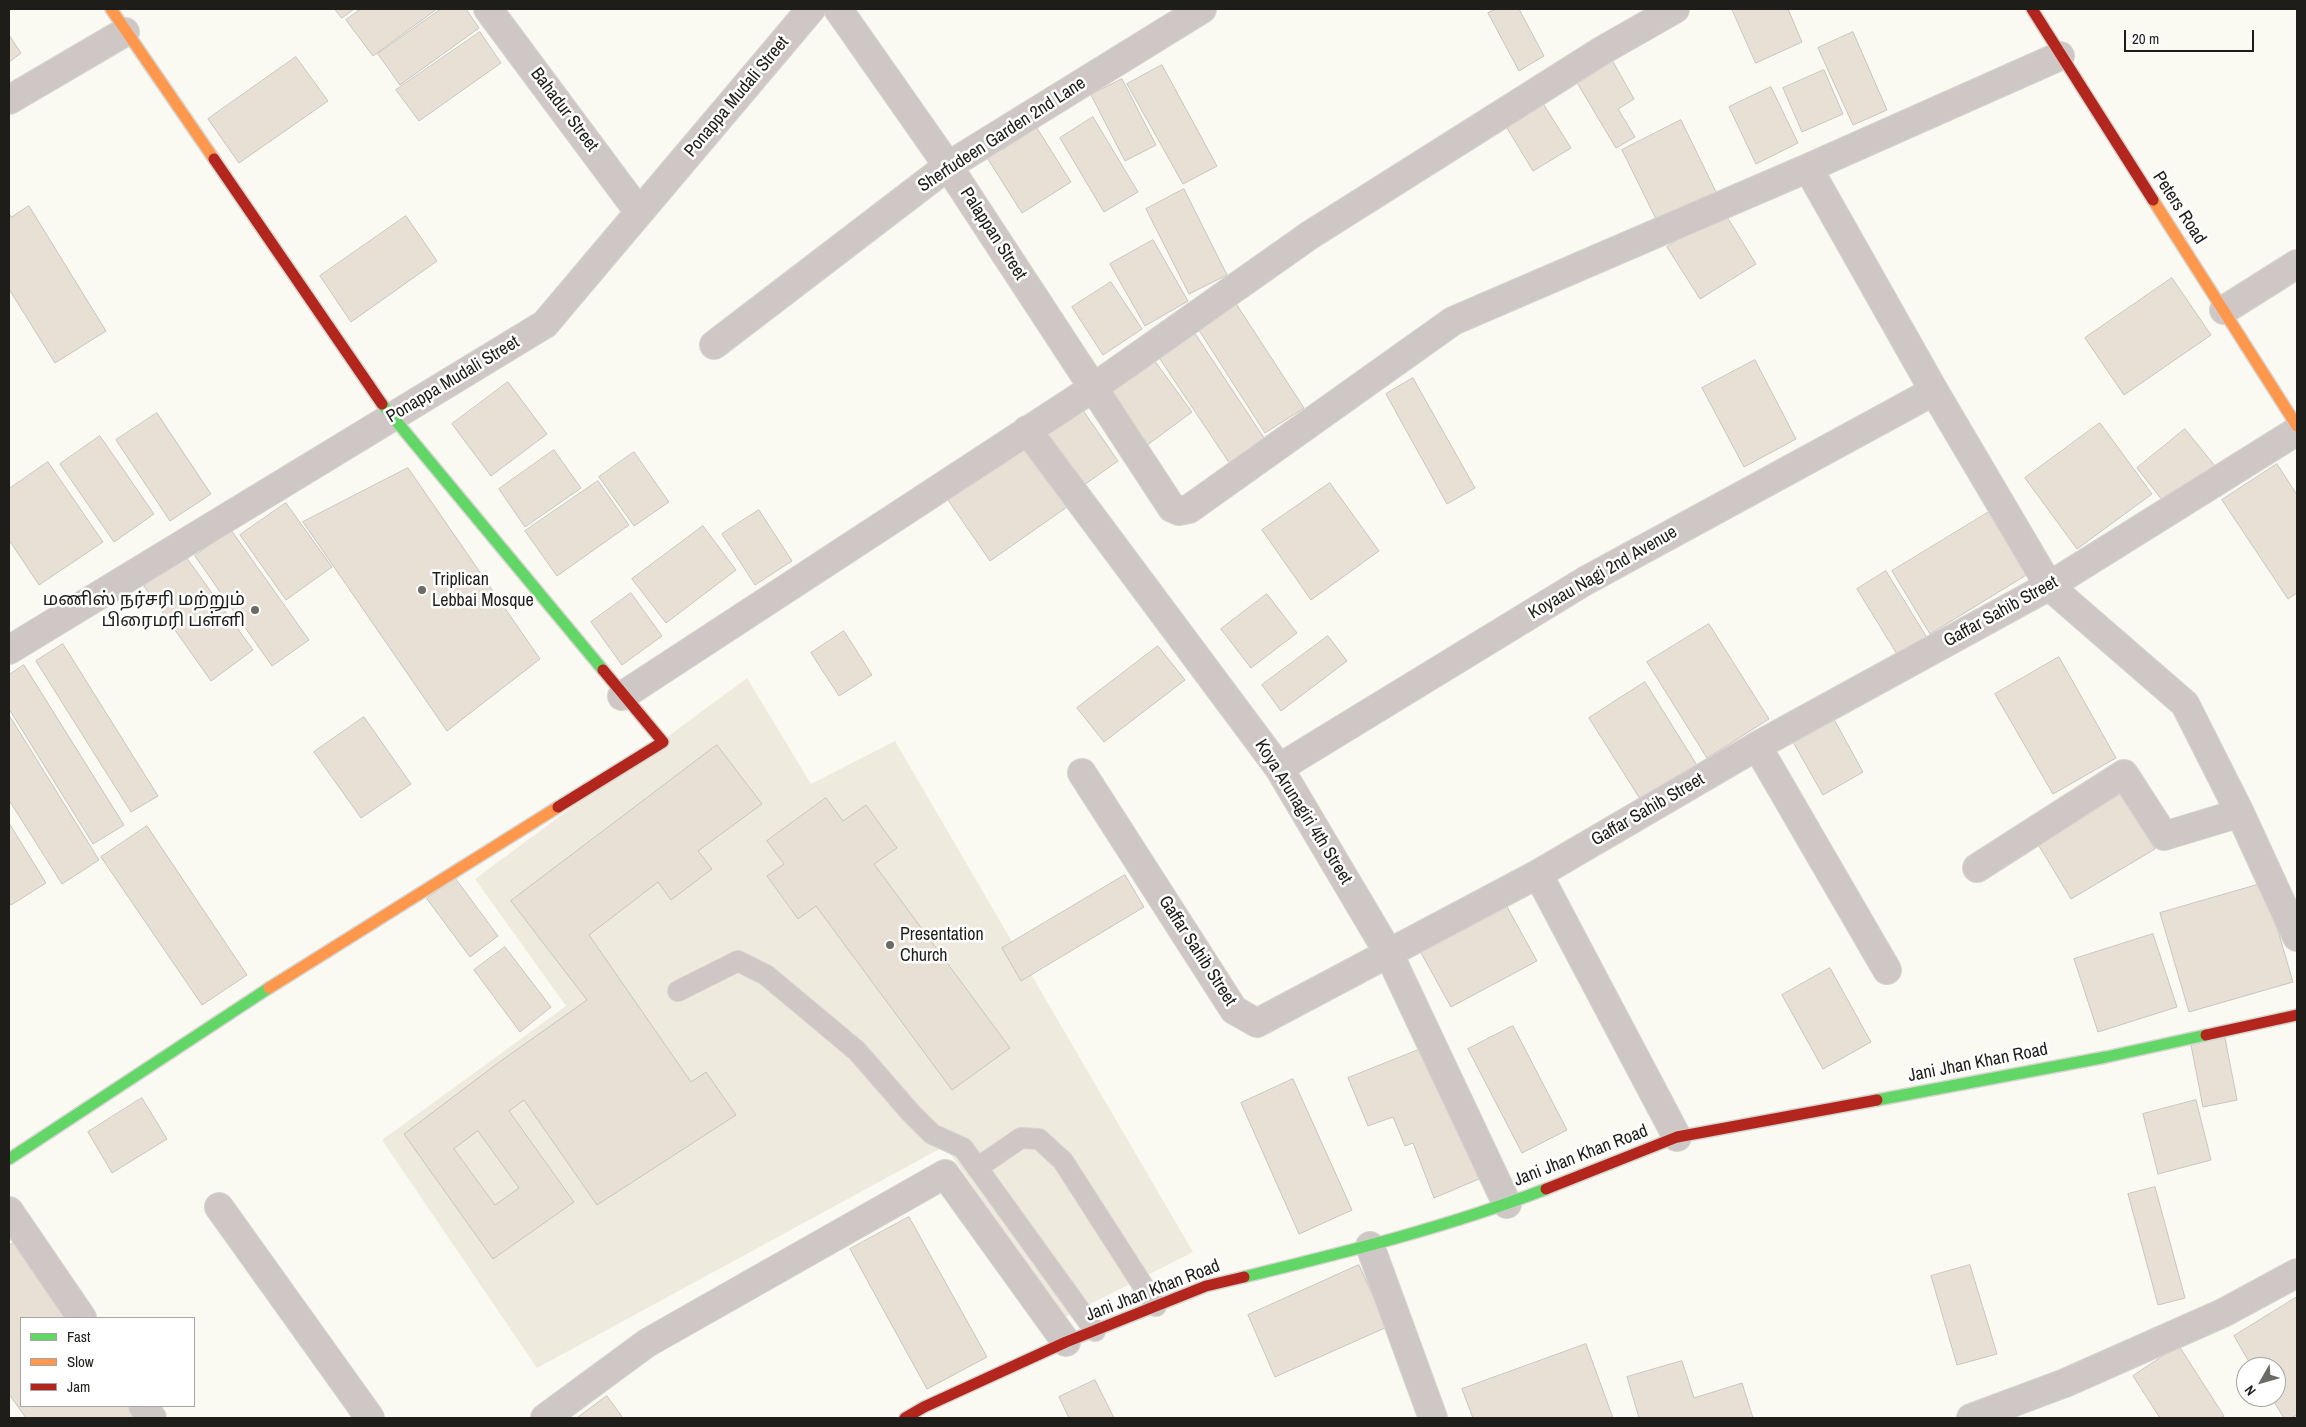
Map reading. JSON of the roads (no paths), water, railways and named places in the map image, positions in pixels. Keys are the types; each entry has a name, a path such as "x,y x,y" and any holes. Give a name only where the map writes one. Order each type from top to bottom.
{"street":[{"path":"9,1158 282,979 663,742 622,696 392,418 111,9"},
{"name":"Bahadur Street","path":"488,9 640,212"},
{"name":"Ponappa Mudali Street","path":"9,650 546,324 811,9"},
{"name":"Palappan Street","path":"838,9 948,166 1172,508 1179,511 1188,508 1453,321 1808,168"},
{"name":"Sherfudeen Garden 2nd Lane","path":"714,345 948,166 1202,9"},
{"path":"622,696 1093,388 1310,235 1603,50 1675,9"},
{"name":"Peters Road","path":"2032,9 2060,56 2297,426"},
{"path":"9,100 125,32"},
{"path":"2060,56 1808,168 1934,391 2049,586 2185,704 2240,813 2297,937"},
{"path":"2224,310 2297,264"},
{"name":"Koyaau Nagi 2nd Avenue","path":"1279,768 1585,581 1934,391"},
{"name":"Koya Arunagiri 4th Street","path":"1027,430 1279,768 1388,952 1507,1204"},
{"name":"Gaffar Sahib Street","path":"1082,773 1234,1010 1257,1023 1538,874 1757,746 2049,586 2297,431"},
{"path":"1757,746 1887,970"},
{"path":"1977,868 2124,774 2164,836 2240,813"},
{"path":"1538,874 1677,1137"},
{"name":"Jani Jhan Khan Road","path":"905,1418 924,1407 1066,1342 1206,1286 1370,1246 1507,1204 1677,1137 2106,1057 2297,1015"},
{"path":"546,1418 647,1343 945,1174 1066,1342"},
{"path":"219,1207 370,1418"},
{"path":"10,1219 81,1317"},
{"path":"1370,1246 1433,1418"},
{"path":"1970,1418 2065,1383 2223,1313 2297,1274"},
{"path":"144,1407 152,1418"}],"lane":[{"path":"678,991 738,961 766,974 857,1051 910,1112 932,1134 962,1148 1094,1331"},
{"path":"977,1168 1021,1138 1039,1139 1063,1161 1156,1306"}],"place":[{"name":"Triplican Lebbai Mosque","path":"422,590"},
{"name":"மணிஸ் நர்சரி மற்றும் பிரைமரி பள்ளி","path":"255,610"},
{"name":"Presentation Church","path":"890,945"}]}
